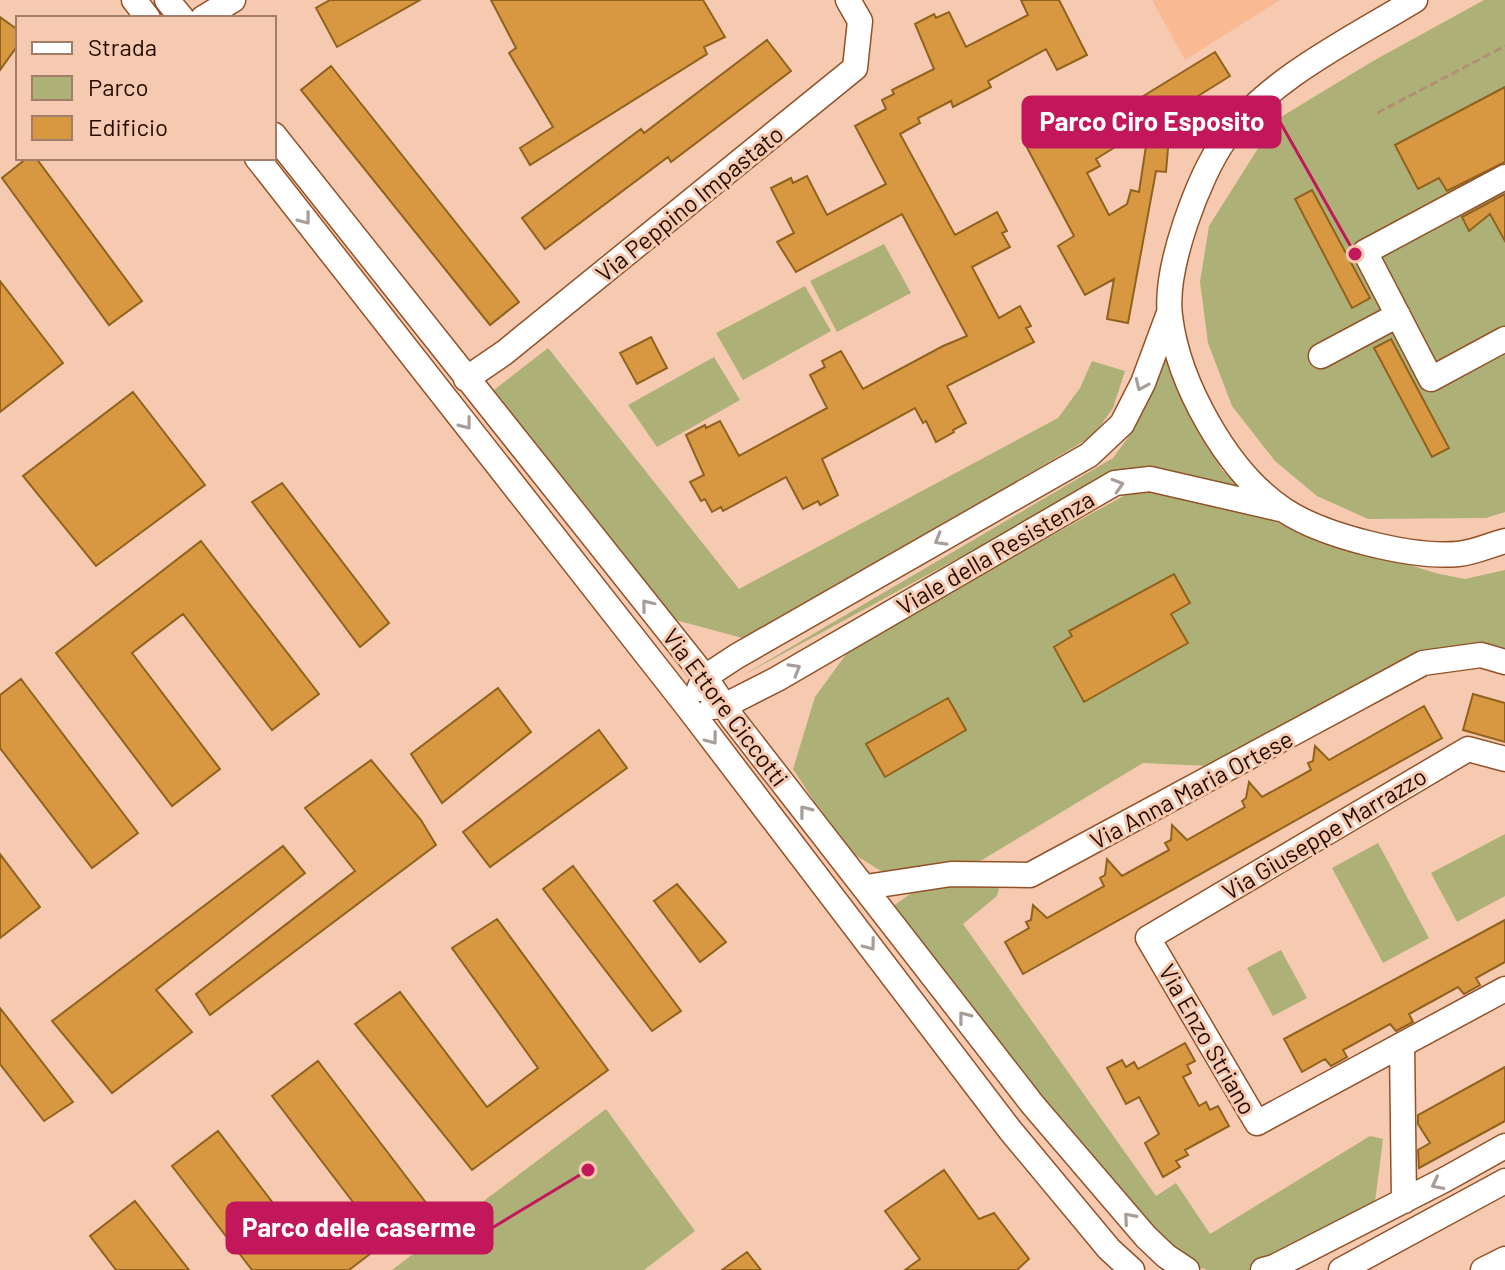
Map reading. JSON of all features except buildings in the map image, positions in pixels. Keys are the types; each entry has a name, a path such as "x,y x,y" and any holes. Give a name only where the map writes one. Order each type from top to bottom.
{"street":[{"path":"167,0 180,16"},
{"path":"206,16 233,0"},
{"name":"Via Peppino Impastato","path":"466,379 504,353 855,68 860,21 848,0"},
{"name":"Viale della Resistenza","path":"705,677 1089,455 1122,424 1143,383 1169,312 1175,259 1196,191 1225,138 1272,89 1415,0"},
{"name":"Via Ettore Ciccotti","path":"276,138 705,677 733,719 1033,1105 1146,1237 1187,1270"},
{"name":"Via Ettore Ciccotti","path":"259,160 690,710 1010,1130 1109,1249 1132,1270"},
{"path":"1505,177 1365,252 1431,379 1505,339"},
{"name":"Viale della Resistenza","path":"1169,312 1178,360 1203,413 1234,463 1282,509"},
{"path":"1321,356 1398,315"},
{"name":"Viale della Resistenza","path":"690,710 726,705 777,679 1115,483 1150,479 1282,509 1309,523 1391,550 1459,554 1505,541"},
{"name":"Via Anna Maria Ortese","path":"866,887 951,874 1030,875 1423,663 1481,655 1505,662"},
{"path":"690,710 705,677"},
{"name":"Via Giuseppe Marrazzo","path":"1148,938 1468,749 1505,759"},
{"name":"Via Enzo Striano","path":"1148,938 1257,1123 1505,989"},
{"path":"1402,1045 1404,1201"},
{"path":"1268,1268 1404,1201 1505,1146"},
{"path":"1341,1270 1505,1181"},
{"path":"1483,1270 1505,1259"}],"path":[{"path":"1377,113 1505,46"}],"shaded area":[{"path":"1152,0 1280,0 1185,60"}],"green space":[{"path":"1484,0 1505,0 1505,512 1486,518 1368,519 1317,496 1275,461 1232,406 1208,343 1200,282 1209,226 1276,120 1373,61"},
{"path":"884,244 911,293 837,332 810,281"},
{"path":"805,286 831,331 743,380 716,333"},
{"path":"548,348 739,589 1058,418 1080,388 1092,361 1125,371 1113,408 1094,435 766,632 746,639 672,619 494,390"},
{"path":"1166,353 1183,398 1222,470 1248,494 1115,473 740,677 1113,458 1144,411 1159,358"},
{"path":"714,357 740,400 657,447 628,405"},
{"path":"1170,492 1232,508 1435,573 1465,579 1505,570 1505,662 1463,657 1376,688 1231,767 1143,763 982,860 939,869 886,874 855,855 793,769 815,697 852,646 1127,494"},
{"path":"1505,834 1505,896 1457,922 1431,873"},
{"path":"1378,843 1429,938 1383,963 1332,868"},
{"path":"949,877 1000,885 997,896 963,924 1156,1196 1176,1183 1210,1234 1370,1136 1383,1139 1375,1202 1262,1270 1207,1270 1166,1256 893,906 913,892"},
{"path":"1281,950 1307,998 1273,1016 1247,968"},
{"path":"606,1109 695,1231 644,1270 392,1270"}],"place":[{"name":"Parco Ciro Esposito","path":"1355,254"},
{"name":"Parco delle caserme","path":"588,1170"}]}
